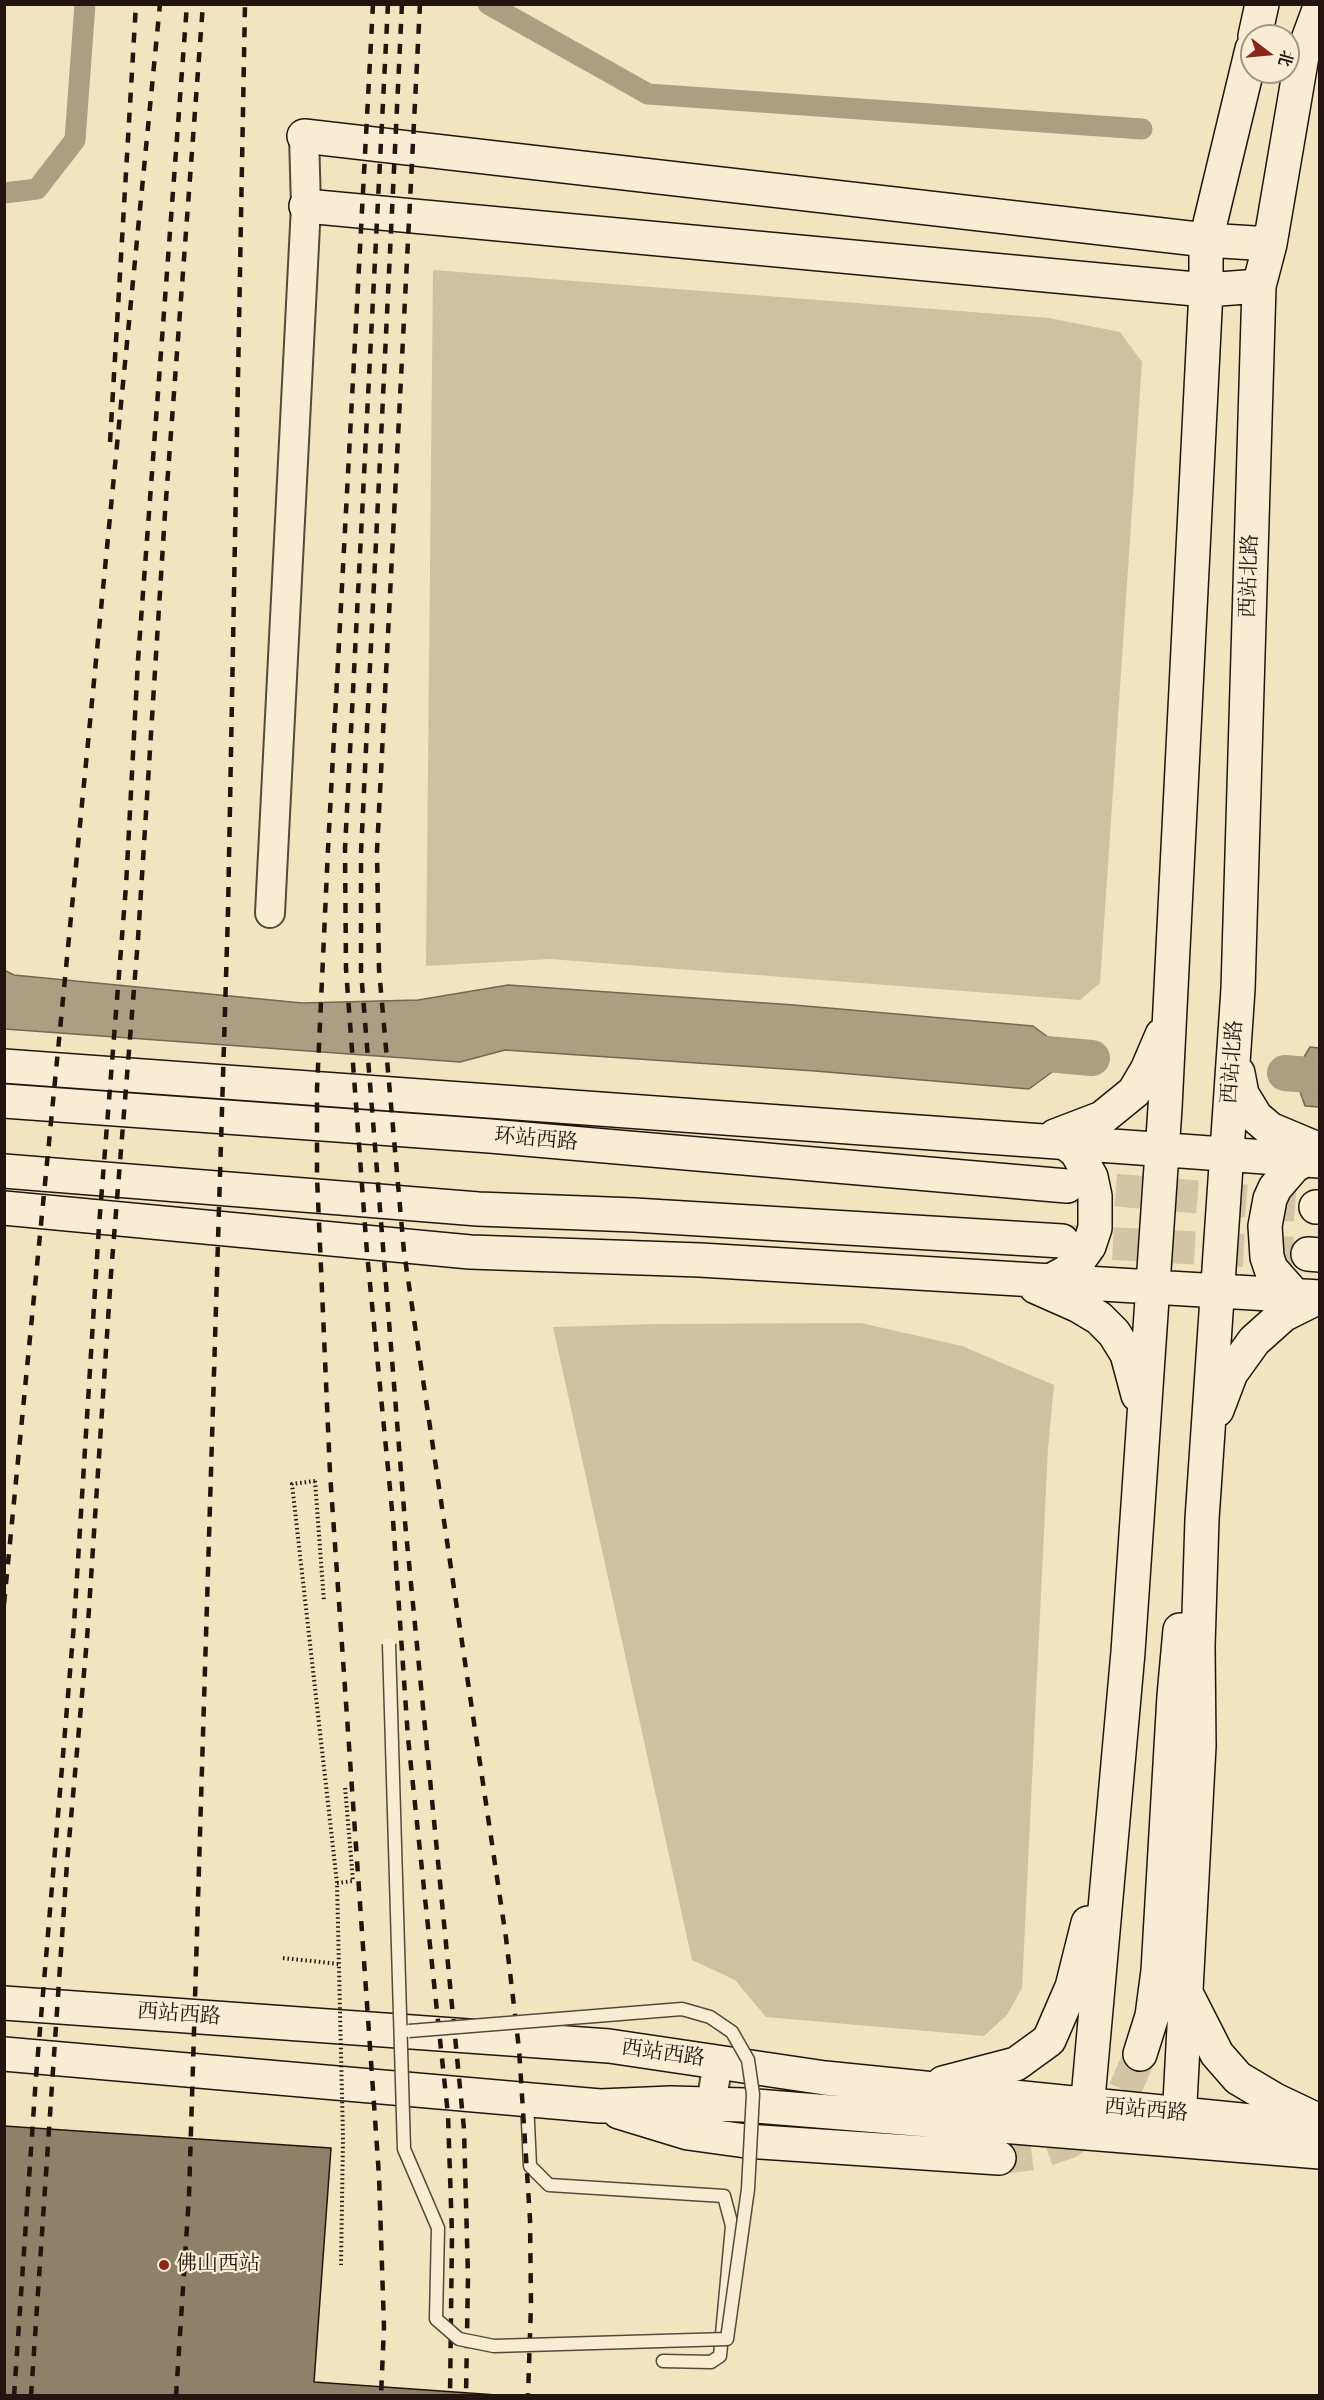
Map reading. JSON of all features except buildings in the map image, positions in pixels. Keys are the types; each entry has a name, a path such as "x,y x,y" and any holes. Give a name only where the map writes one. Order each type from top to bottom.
{"main road":[{"path":"1258,24 1262,4"},
{"name":"西站北路","path":"1207,1443 1236,1027 1258,286 1270,244 1302,56 1320,7"},
{"path":"1087,2119 1113,1822 1172,1000 1206,290 1206,240 1244,84"},
{"path":"304,136 1206,240 1270,244"},
{"path":"306,206 1206,290 1258,286"},
{"path":"1052,1142 1094,1122 1134,1092 1158,1047 1172,1000"},
{"path":"1236,1027 1239,1080 1250,1110 1270,1129 1316,1156"},
{"path":"4,1066 1052,1142 1316,1156"},
{"name":"环站西路","path":"4,1101 490,1136 1067,1186"},
{"path":"1052,1142 1076,1151 1091,1177 1095,1196 1095,1228 1089,1246 1067,1272 1052,1280"},
{"path":"1311,1296 1271,1269 1267,1257 1265,1226 1270,1199 1275,1188 1294,1166 1316,1156"},
{"path":"4,1171 478,1209 645,1216 1062,1241"},
{"path":"4,1208 470,1252 594,1254 1311,1296"},
{"path":"1012,1278 1079,1306 1100,1318 1114,1333 1127,1354 1135,1378 1143,1424"},
{"path":"1179,2127 1199,1746 1198,1646 1207,1443 1219,1402 1231,1373 1240,1359 1254,1341 1283,1315 1311,1296"},
{"path":"1140,2054 1152,2016 1158,1971 1178,1648 1202,1519"},
{"path":"921,2088 1016,2064 1049,2040 1072,1987 1113,1822"},
{"path":"1187,1994 1217,2054 1238,2078 1275,2100 1320,2121"},
{"name":"西站西路","path":"4,2003 609,2046 825,2078 921,2088 1087,2119"},
{"name":"西站西路","path":"4,2054 600,2106 711,2104 926,2118 1087,2119 1179,2127 1320,2128"},
{"path":"600,2106 688,2133 746,2141 999,2158"},
{"name":"西站西路","path":"1179,2127 1320,2152"}],"street":[{"path":"270,913 306,206 304,136"},
{"path":"711,2104 718,2062"}],"lane":[{"path":"389,1644 404,2149 438,2228 436,2319 459,2339 494,2346 728,2339 748,2189 753,2094 748,2060 732,2032 710,2017 682,2009 409,2031"},
{"path":"527,2099 530,2166 549,2185 724,2196 732,2226 720,2356 711,2362 663,2361"}],"path":[{"path":"324,1602 315,1481 292,1484 337,1883 343,2138 341,2265"},
{"path":"337,1883 353,1881 345,1787"},
{"path":"283,1958 339,1964"}],"shaded area":[{"path":"433,270 1049,318 1120,332 1142,362 1100,983 1080,1000 550,959 426,966"},
{"path":"4,970 14,975 302,1003 418,1000 508,985 794,1005 1033,1026 1074,1056 1029,1089 815,1071 505,1050 460,1062 5,1029"},
{"path":"1310,1047 1319,1048 1319,1107 1305,1106 1294,1074"},
{"path":"861,1323 962,1346 1054,1385 1048,1448 1022,1988 1007,2015 984,2036 766,2017 735,1980 692,1960 553,1327"}],"waterway":[{"path":"4,193 37,189 75,140 85,4"},
{"path":"488,4 648,94 1142,129"},
{"path":"1024,1052 1092,1058"},
{"path":"1285,1073 1320,1076"}],"tunnel":[{"path":"1067,1186 1316,1207"},
{"path":"1064,1241 1308,1254"},
{"path":"999,2158 1036,2153 1069,2142 1099,2119 1125,2090 1140,2054"}],"railway":[{"path":"110,442 136,4"},
{"path":"4,1604 160,4"},
{"path":"14,2396 36,2077 74,1624 99,1226 126,886 138,660 187,4"},
{"path":"31,2396 67,1863 87,1639 111,1274 138,939 165,513 203,4"},
{"path":"176,2396 189,2196 228,912 245,4"},
{"path":"373,4 328,849 317,1089 317,1177 330,1473 379,2176 384,2327 381,2396"},
{"path":"388,4 345,849 346,969 367,1253 393,1520 408,1738 448,2115 452,2234 450,2396"},
{"path":"402,4 361,852 361,971 405,1522 464,2129 468,2276 466,2396"},
{"path":"420,4 377,851 379,969 404,1252 506,1938 519,2049 530,2219 531,2305 528,2396"}],"place":[{"name":"佛山西站","path":"164,2265"}]}
